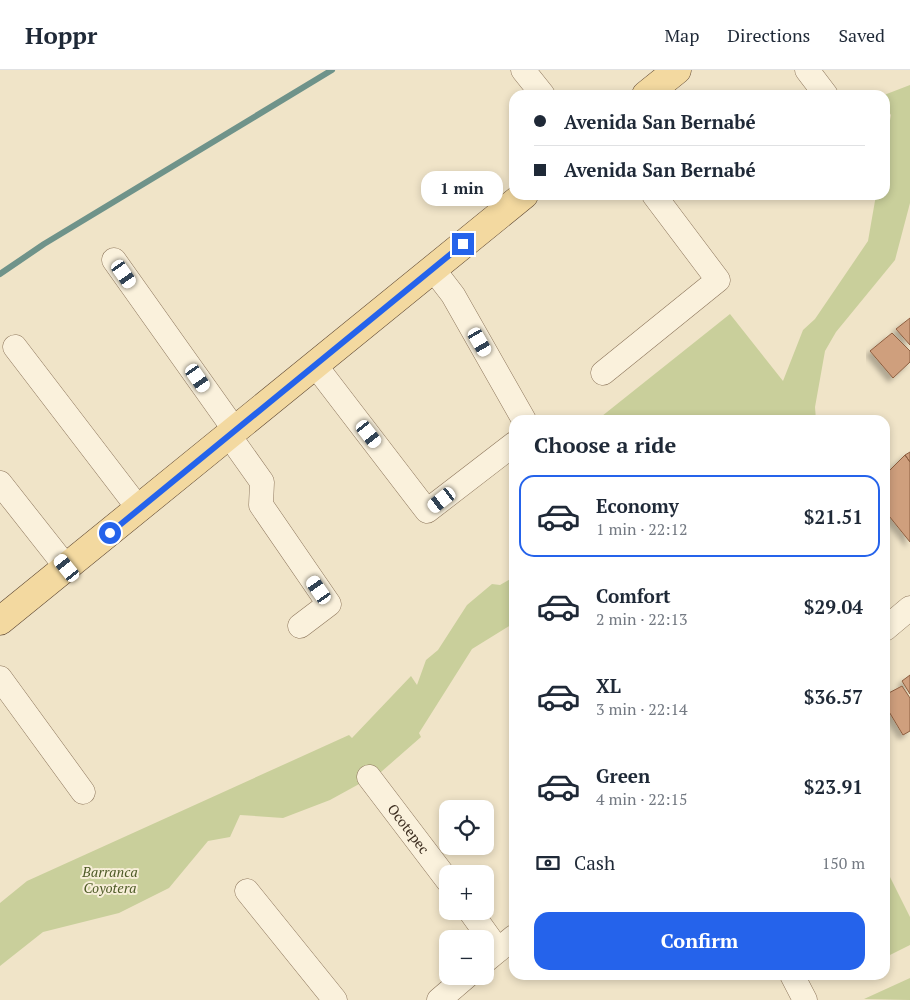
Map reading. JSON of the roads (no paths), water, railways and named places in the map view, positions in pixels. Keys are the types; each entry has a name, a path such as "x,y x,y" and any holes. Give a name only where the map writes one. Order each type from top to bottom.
{"main road":[{"path":"652,90 677,70"},
{"path":"0,621 518,200"}],"street":[{"path":"523,70 539,90"},
{"path":"807,70 822,90"},
{"path":"603,373 718,280 658,200"},
{"path":"114,260 231,432 262,482 261,505 329,604 300,626"},
{"path":"433,269 453,295 521,415"},
{"path":"15,346 138,509"},
{"path":"315,364 427,511 509,448"},
{"path":"0,483 67,568"},
{"path":"890,625 910,608"},
{"path":"0,678 83,792"},
{"name":"Ocotepec","path":"369,777 439,870"},
{"path":"246,891 335,1000"},
{"path":"477,920 499,950"},
{"path":"795,980 805,1000"}],"waterway":[{"path":"0,274 44,244 332,70"}],"park label":[{"name":"Barranca Coyotera","path":"110,880"}]}
